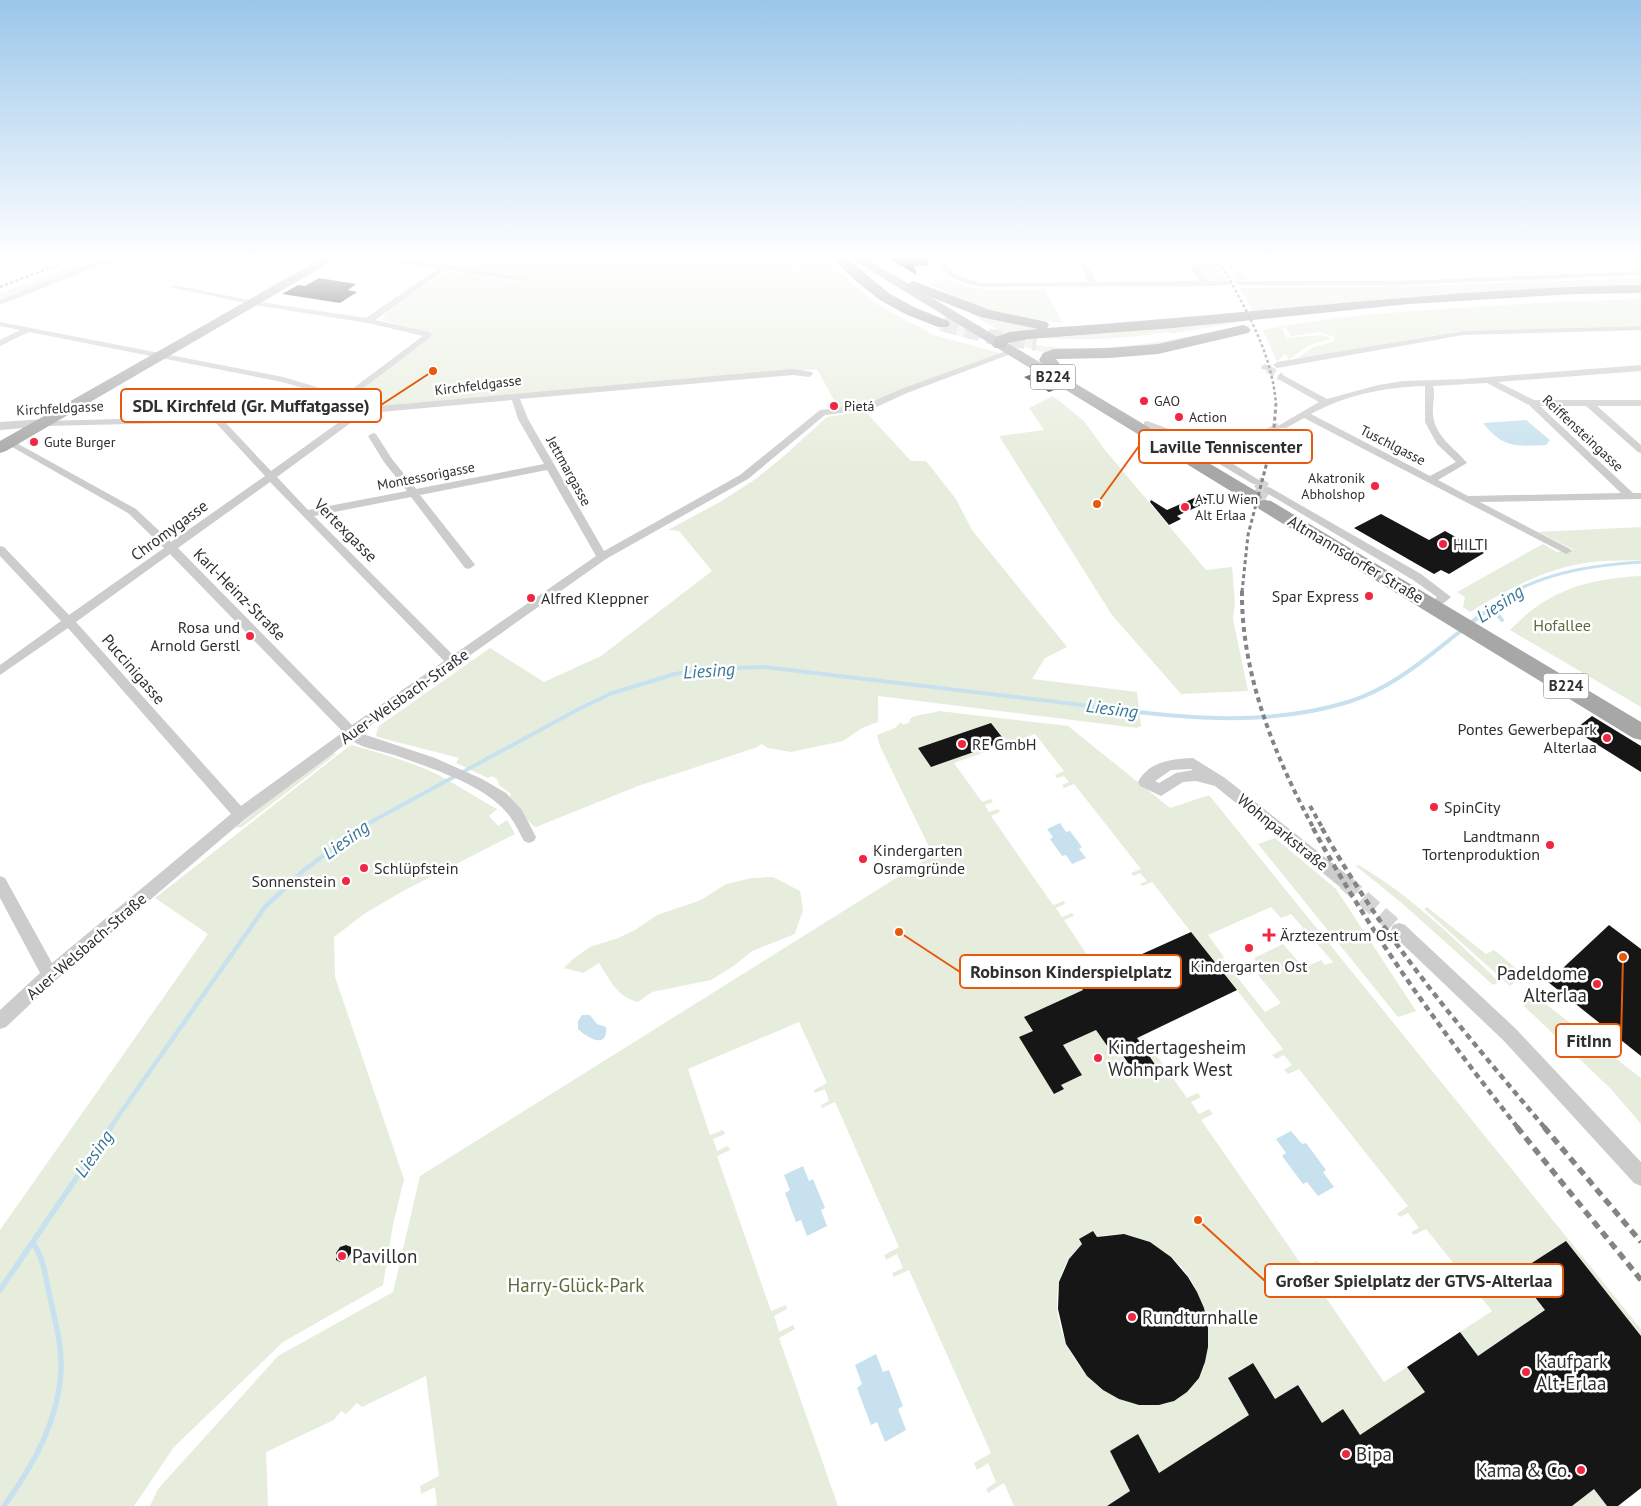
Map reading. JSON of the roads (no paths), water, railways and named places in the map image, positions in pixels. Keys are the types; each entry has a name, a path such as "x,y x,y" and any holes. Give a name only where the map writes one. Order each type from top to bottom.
{"highway":[{"path":"1060,326 1099,328 1131,326"},
{"path":"1036,343 1092,345 1127,342 1229,326"},
{"path":"1057,371 1047,359 1054,354 1109,353 1158,349 1262,326"},
{"path":"1007,343 1099,328"}],"main road":[{"path":"5,445 213,326"},
{"name":"Altmannsdorfer Straße","path":"977,326 1146,424 1493,635"},
{"name":"Altmannsdorfer Straße","path":"980,326 1189,457 1261,494"},
{"name":"B224","path":"1493,635 1641,720"},
{"name":"B224","path":"1493,635 1641,732"}],"street":[{"path":"10,326 283,380 345,398"},
{"path":"337,414 345,398 428,336 422,332 394,326"},
{"path":"1278,365 1463,333 1641,328"},
{"path":"0,343 26,330"},
{"name":"Auer-Welsbach-Straße","path":"0,1021 50,975 240,815 352,732 602,557 730,486 772,455 823,412 869,407 1007,343"},
{"path":"1283,426 1326,402 1378,388 1641,368"},
{"name":"Kirchfeldgasse","path":"0,426 45,423 280,418 515,397 540,393 793,372 809,374"},
{"path":"1281,377 1326,402"},
{"name":"Reiffensteingasse","path":"1488,380 1532,403 1635,496"},
{"path":"1428,383 1430,390 1428,414 1430,423 1441,441 1462,463 1430,480"},
{"name":"Jettmargasse","path":"515,397 523,419 602,557"},
{"path":"1532,403 1641,403"},
{"path":"1588,403 1641,450"},
{"name":"Chromygasse","path":"0,670 352,417 354,412"},
{"name":"Tuschlgasse","path":"1305,415 1566,551"},
{"name":"Vertexgasse","path":"218,420 306,514 452,662"},
{"name":"Altmannsdorfer Straße","path":"1146,424 1177,435 1215,457 1261,494"},
{"path":"1215,457 1270,433"},
{"path":"373,436 388,460 469,565"},
{"name":"Karl-Heinz-Straße","path":"5,445 132,511 171,548 357,738 443,767 501,797 517,814 529,837"},
{"name":"Montessorigasse","path":"306,514 551,466"},
{"name":"Tuschlgasse","path":"1467,500 1635,496"},
{"name":"Puccinigasse","path":"0,549 68,621 240,815"},
{"name":"Wohnparkstraße","path":"1220,782 1345,882"},
{"path":"0,883 50,975"},
{"path":"1399,930 1510,1035 1641,1176"}],"water":[{"path":"1526,420 1550,440 1546,445 1526,446 1504,442 1497,438 1483,423"},
{"path":"1060,823 1066,832 1070,831 1082,847 1079,849 1086,858 1072,864 1066,855 1062,856 1050,839 1053,837 1047,829"},
{"path":"582,1015 590,1015 597,1024 606,1027 604,1038 596,1040 586,1036 578,1029 578,1021"},
{"path":"1291,1131 1302,1144 1306,1143 1326,1170 1323,1172 1334,1187 1318,1196 1307,1182 1303,1184 1282,1156 1286,1153 1276,1139"},
{"path":"803,1166 809,1181 813,1179 825,1208 821,1210 827,1226 807,1236 801,1220 796,1222 785,1193 790,1190 784,1175"},
{"path":"876,1354 883,1372 889,1370 903,1406 898,1409 906,1430 885,1442 877,1422 871,1425 857,1388 862,1384 855,1365"}],"waterway":[{"name":"Liesing","path":"1515,591 1544,579 1575,570 1641,562"},
{"name":"Liesing","path":"1469,624 1515,591"},
{"path":"1492,608 1502,620"},
{"name":"Liesing","path":"358,829 575,711 612,693 675,674 707,669 764,667 1157,714 1234,718 1272,716 1310,711 1348,702 1380,689 1422,661 1462,630"},
{"name":"Liesing","path":"110,1128 265,907 303,871 360,828"},
{"name":"Liesing","path":"0,1290 111,1127"},
{"path":"4,1506 25,1475 43,1442 50,1424 59,1388 61,1360 58,1333 44,1269 40,1255 33,1243"}],"tunnel":[{"path":"952,326 992,337 1036,343"},
{"path":"1268,369 1281,377"},
{"path":"1270,433 1283,426"},
{"path":"1257,482 1269,490"},
{"path":"1255,490 1267,497"},
{"path":"1345,882 1399,930"}],"railway":[{"path":"1253,326 1269,365 1276,405"},
{"path":"1242,592 1248,535 1273,439 1276,405"},
{"path":"1242,592 1247,653 1263,714 1286,773 1314,829"},
{"path":"1310,806 1323,829"},
{"path":"1313,828 1359,907 1409,982 1435,1020 1518,1128"},
{"path":"1322,828 1371,908 1398,946 1455,1020 1545,1128"},
{"path":"1517,1127 1641,1280"},
{"path":"1544,1127 1641,1242"}],"place":[{"name":"SDL Kirchfeld (Gr. Muffatgasse)","path":"433,371"},
{"name":"GAO","path":"1144,401"},
{"name":"Pietá","path":"834,406"},
{"name":"Action","path":"1179,417"},
{"name":"Gute Burger","path":"34,442"},
{"name":"Akatronik Abholshop","path":"1375,486"},
{"name":"Laville Tenniscenter","path":"1097,504"},
{"name":"A.T.U Wien Alt Erlaa","path":"1185,507"},
{"name":"HILTI","path":"1443,544"},
{"name":"Spar Express","path":"1369,596"},
{"name":"Alfred Kleppner","path":"531,598"},
{"name":"Rosa und Arnold Gerstl","path":"250,636"},
{"name":"Pontes Gewerbepark Alterlaa","path":"1607,738"},
{"name":"RE GmbH","path":"962,744"},
{"name":"SpinCity","path":"1434,807"},
{"name":"Landtmann Tortenproduktion","path":"1550,845"},
{"name":"Kindergarten Osramgründe","path":"863,859"},
{"name":"Schlüpfstein","path":"364,868"},
{"name":"Sonnenstein","path":"346,881"},
{"name":"Robinson Kinderspielplatz","path":"899,932"},
{"name":"Ärztezentrum Ost","path":"1269,935"},
{"name":"Kindergarten Ost","path":"1249,948"},
{"name":"FitInn","path":"1623,957"},
{"name":"Padeldome Alterlaa","path":"1597,984"},
{"name":"Kindertagesheim Wohnpark West","path":"1098,1058"},
{"name":"Großer Spielplatz der GTVS-Alterlaa","path":"1198,1220"},
{"name":"Pavillon","path":"342,1256"},
{"name":"Rundturnhalle","path":"1132,1317"},
{"name":"Kaufpark Alt-Erlaa","path":"1526,1372"},
{"name":"Bipa","path":"1346,1454"},
{"name":"Kama & Co.","path":"1581,1470"}],"park label":[{"name":"Hofallee","path":"1562,625"},
{"name":"Harry-Glück-Park","path":"576,1285"}]}
